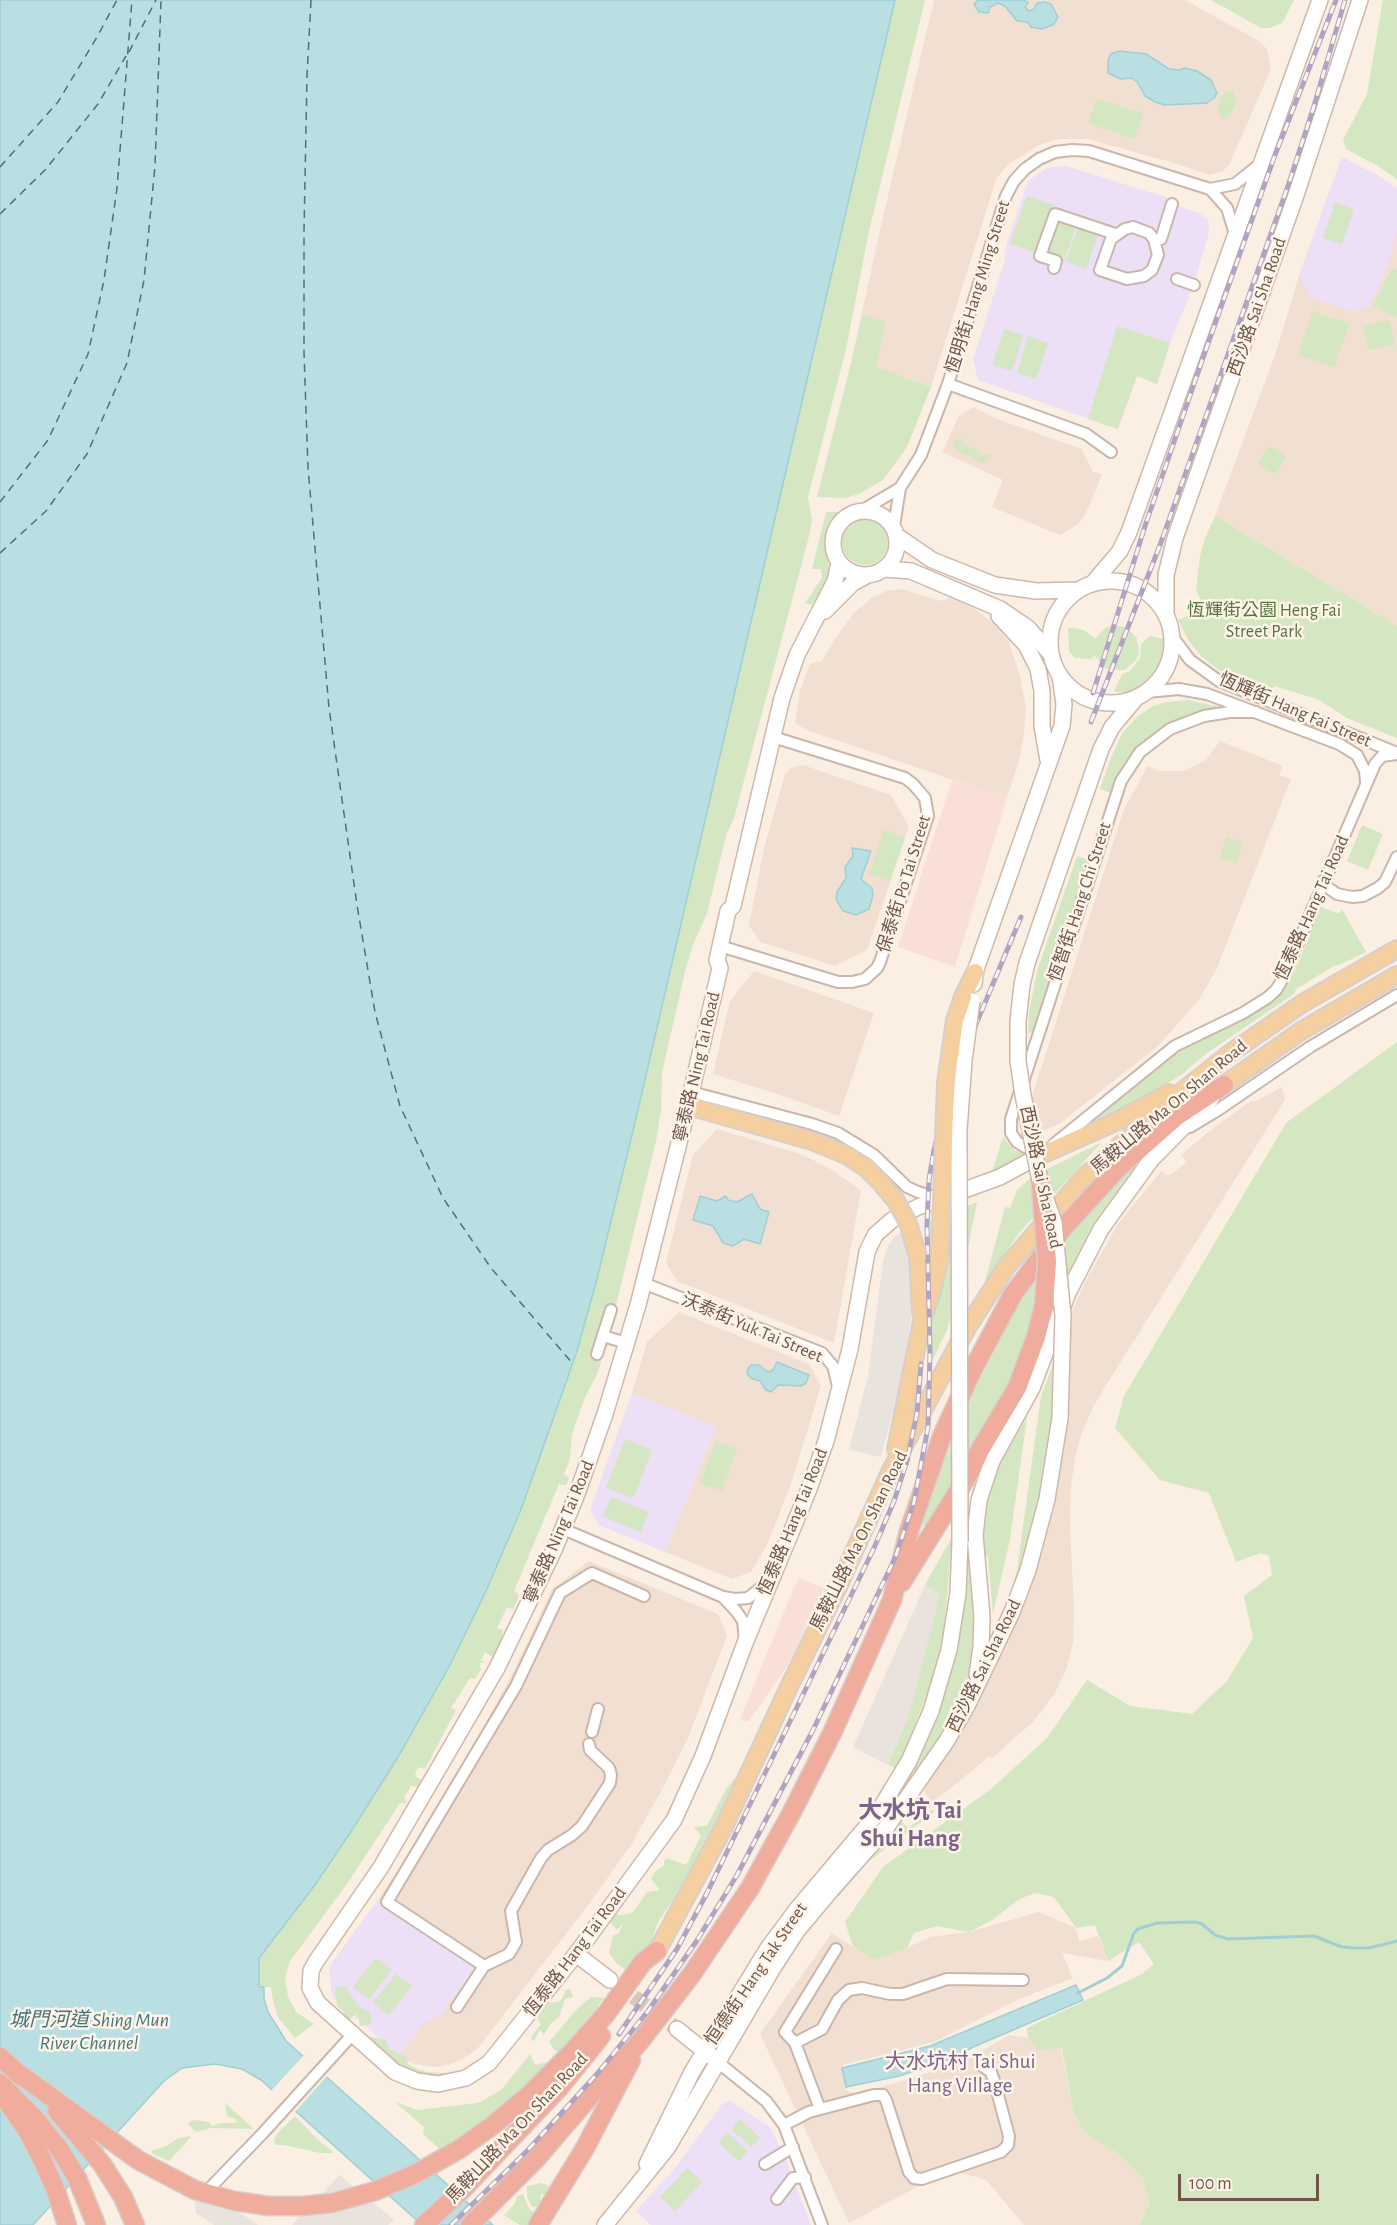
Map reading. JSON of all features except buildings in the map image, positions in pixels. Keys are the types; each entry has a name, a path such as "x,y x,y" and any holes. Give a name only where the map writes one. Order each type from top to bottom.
{"highway":[{"name":"馬鞍山路 Ma On Shan Road","path":"470,2225 494,2203 638,2044 692,1974 761,1869 833,1731 892,1600 912,1521 942,1436 973,1369 1013,1294 1063,1228 1119,1167 1178,1116 1224,1085"},
{"path":"892,1600 970,1472 980,1450 1017,1388 1030,1355 1042,1314 1047,1278 1041,1186"},
{"path":"970,1472 1006,1433"},
{"path":"14,2070 119,2147 153,2169 195,2190 245,2203 302,2206 354,2198 415,2174 481,2134 528,2096 606,2014 643,1962 657,1951"},
{"name":"馬鞍山路 Ma On Shan Road","path":"424,2225 470,2181 568,2078 620,2008 657,1951"},
{"path":"538,2225 614,2095 638,2044"},
{"path":"0,2057 66,2121 99,2158 115,2183 135,2225"},
{"path":"0,2083 38,2122 60,2150 77,2178 96,2225"},
{"path":"0,2092 28,2132 43,2161 66,2225"}],"main road":[{"path":"1050,653 1049,641 1054,617 1064,602 1085,587 1120,551 1129,532 1320,0"},
{"name":"西沙路 Sai Sha Road","path":"1166,615 1166,575 1175,538 1295,198 1360,0"},
{"path":"890,1472 922,1321 933,1287 940,1254 946,1083 955,1020 968,999 975,972 1062,726 1064,704 1060,676 1050,653 1034,634 1014,618 985,602 911,571 885,569 868,575 858,574 839,563 833,544 838,526 844,518 861,511 880,513 895,531 932,560 994,585 1036,591 1085,587 1110,581 1128,583 1154,598 1166,615 1172,636 1167,667 1160,678 1141,694 1117,702 1096,701 1077,693 1060,676"},
{"path":"885,569 896,554 895,531"},
{"name":"寧泰路 Ning Tai Road","path":"352,2035 313,1996 309,1980 311,1971 381,1867 427,1791 496,1668 563,1529 592,1451 627,1343 643,1284 720,968 717,960 725,948 728,910 734,906 773,736 791,670 835,581 839,563"},
{"name":"寧泰路 Ning Tai Road","path":"817,619 853,584 868,575"},
{"path":"985,602 1020,638 1030,651 1038,669 1042,691 1042,726 1049,763"},
{"name":"西沙路 Sai Sha Road","path":"861,1846 886,1828 912,1794 971,1698 1016,1603 1031,1560 1047,1499 1060,1418 1063,1316 1053,1222 1041,1186 1018,1061 1019,1004 1027,963 1101,749 1112,727 1141,694"},
{"name":"馬鞍山路 Ma On Shan Road","path":"657,1951 722,1831 890,1472 967,1328 1007,1266 1059,1204 1094,1167 1206,1072 1303,1003 1397,949"},
{"name":"馬鞍山路 Ma On Shan Road","path":"971,1698 978,1670 982,1633 975,1549 976,1515 984,1480 1006,1433 1032,1388 1068,1293 1090,1248 1132,1184 1224,1085 1301,1031 1397,975"},
{"name":"西沙路 Sai Sha Road","path":"861,1846 900,1777 931,1711 944,1671 958,1593 960,1542 959,1130 968,999"},
{"path":"1045,1151 1113,1123 1206,1072"},
{"path":"689,1099 812,1141 846,1155 865,1167 881,1183 902,1211 912,1235 918,1256 922,1321"},
{"name":"恆泰路 Hang Tai Road","path":"352,2035 384,2064 406,2078 438,2084 466,2079 495,2057 576,1954 674,1820 703,1756 826,1441 850,1349 865,1258 870,1245 876,1235 892,1220 938,1198 1000,1177 1045,1151"},
{"name":"恒德街 Hang Tak Street","path":"627,2198 648,2163 704,2051 782,1929 861,1846"},
{"name":"恒德街 Hang Tak Street","path":"627,2198 669,2147 787,1947 861,1846"},
{"path":"576,1954 610,1980"},
{"path":"677,2029 719,2063"},
{"path":"610,2223 627,2198"}],"street":[{"name":"恆明街 Hang Ming Street","path":"895,531 900,488 921,455 948,384 1006,196 1014,181 1025,169 1039,159 1055,153 1072,150 1089,151 1210,189"},
{"path":"1210,189 1235,184 1261,163"},
{"path":"1210,189 1227,208 1235,234"},
{"path":"1161,239 1172,204"},
{"path":"1054,268 1056,261 1040,256 1055,214 1115,234 1133,227 1149,233 1158,247 1158,255 1151,271 1144,276 1127,279 1100,270 1111,238 1115,234"},
{"path":"1177,279 1194,285"},
{"path":"948,384 1086,434 1111,452"},
{"name":"恆明街 Hang Ming Street","path":"861,511 900,488"},
{"name":"恆輝街 Hang Fai Street","path":"1172,636 1190,660 1219,681 1397,753"},
{"name":"恆輝街 Hang Fai Street","path":"1141,694 1179,689 1207,693 1348,748 1363,763 1365,788"},
{"name":"恆智街 Hang Chi Street","path":"1045,1151 1020,1145 1011,1132 1011,1119 1121,781 1140,752 1170,729 1204,716 1230,712 1256,712"},
{"name":"保泰街 Po Tai Street","path":"725,948 837,982 865,979 880,962 928,816 925,798 905,778 773,736"},
{"name":"恆輝街 Hang Fai Street","path":"1365,788 1378,759 1397,753"},
{"name":"恆泰路 Hang Tai Road","path":"1045,1151 1174,1046 1250,1010 1276,990 1365,788"},
{"path":"1323,881 1337,894 1352,897 1363,896 1385,882 1397,857"},
{"name":"馬鞍山路 Ma On Shan Road","path":"1165,1146 1188,1128 1310,1047 1397,995"},
{"path":"689,1099 812,1124 838,1133 874,1155 907,1187 938,1198"},
{"name":"沃泰街 Yuk Tai Street","path":"643,1284 822,1353 836,1371 839,1392"},
{"path":"597,1354 611,1310"},
{"path":"603,1336 627,1343"},
{"path":"563,1529 723,1597 748,1598 771,1578"},
{"path":"484,1966 387,1902 516,1686 560,1593 592,1574 644,1596"},
{"path":"723,1597 743,1621 745,1644"},
{"path":"592,1732 598,1709"},
{"path":"457,2007 484,1966 509,1954 516,1942 511,1911 541,1858 548,1850 582,1826 610,1783 609,1768 590,1750 589,1744"},
{"path":"820,2109 795,2043 785,2032 836,1949"},
{"path":"795,2043 822,2029 838,2000 849,1990 862,1988 890,1994 903,1994 947,1979 1023,1980"},
{"path":"208,2190 283,2112 352,2035"},
{"path":"719,2063 766,2101 784,2125 822,2225"},
{"path":"784,2125 796,2117 820,2109 874,2095 883,2095 909,2172 914,2178 922,2179 1001,2152 1008,2145 1009,2136 991,2072 981,2065"},
{"path":"765,2164 793,2147"},
{"path":"777,2199 793,2178 805,2178"}],"shaded area":[{"path":"934,0 1185,0 1259,41 1267,49 1271,69 1229,165 1223,171 1210,175 1087,139 1060,139 1041,144 1007,165 996,180 931,387 852,359"},
{"path":"1342,157 1377,175 1397,189 1397,626 1215,516 1276,352 1299,276"},
{"path":"1342,157 1377,175 1397,189 1397,230 1387,267 1370,305 1355,312 1309,297 1299,276"},
{"path":"1066,166 1165,197 1172,204 1199,213 1208,220 1209,232 1194,285 1170,343 1157,384 1137,376 1118,429 978,380 973,359 1028,181 1047,168"},
{"path":"973,407 1000,420 1082,449 1092,471 1102,475 1086,513 1078,524 1060,535 992,507 1003,480 942,452 959,416"},
{"path":"902,589 941,601 951,597 972,607 993,623 1009,642 1020,676 1026,708 1019,761 1007,798 806,730 795,723 800,691 810,664 822,661 854,613 871,598 886,591"},
{"path":"1220,741 1283,766 1279,775 1291,779 1217,968 1199,1000 1158,1046 1059,1124 1043,1131 1038,1130 1034,1127 1031,1100 1124,809 1148,766 1159,771 1184,771 1206,760"},
{"path":"803,765 891,795 909,827 867,950 835,966 760,942 749,925 764,848 785,774 791,768"},
{"path":"952,780 1007,798 955,967 898,947"},
{"path":"754,971 874,1013 839,1116 713,1074 730,1001"},
{"path":"1282,1087 1285,1100 1110,1379 1093,1407 1082,1432 1071,1486 1073,1642 1067,1668 1055,1693 1033,1722 992,1758 990,1756 932,1803 925,1793 925,1787 962,1730 993,1672 1030,1582 1066,1326 1084,1284 1118,1224 1162,1170 1166,1175 1170,1175 1187,1162 1181,1155 1208,1132 1251,1101 1256,1101"},
{"path":"717,1129 801,1154 829,1168 861,1190 834,1343 677,1281 666,1263 693,1155"},
{"path":"905,1231 911,1232 911,1319 900,1385 881,1457 849,1450 868,1376 883,1262 888,1246 896,1235"},
{"path":"679,1312 809,1364 821,1386 792,1481 768,1543 751,1572 732,1579 665,1552 716,1427 632,1393 647,1342"},
{"path":"632,1393 716,1427 665,1552 598,1525 590,1510"},
{"path":"589,1561 718,1614 727,1636 688,1738 663,1788 631,1845 589,1904 478,2048 463,2059 451,2064 435,2067 414,2064 399,2056 424,2023 441,2014 473,1972 471,1964 377,1901 411,1851 475,1743 515,1668 552,1589"},
{"path":"798,1578 824,1588 784,1671 748,1722 740,1719"},
{"path":"925,1585 940,1595 907,1721 888,1765 853,1747"},
{"path":"377,1901 471,1964 473,1972 441,2014 424,2023 399,2056 332,1996 329,1967"},
{"path":"1039,1912 1076,1928 1079,1941 1098,1936 1108,1961 1062,1953 1073,1978 1017,2000 934,2042 842,2065 847,2091 858,2094 961,2063 1009,2035 1028,2038 1039,2050 1061,2047 1074,2115 1086,2134 1116,2152 1143,2178 1149,2204 1140,2225 1024,2225 986,2180 959,2172 934,2178 849,2223 760,2034 832,1933 873,1960 907,1948 929,1937 969,1932"},
{"path":"730,2101 770,2127 786,2160 811,2225 651,2225 636,2211 673,2170 723,2103"},
{"path":"340,2175 394,2220 388,2225 292,2225"},
{"path":"210,2193 258,2225 214,2225 196,2213 195,2197"}],"green space":[{"path":"895,0 925,0 869,231 846,349 808,497 812,520 808,540 707,913 686,967 662,1073 661,1111 656,1141 608,1338 598,1372 585,1397 572,1434 570,1459 564,1474 569,1478 566,1485 559,1484 514,1591 519,1595 517,1601 513,1609 507,1607 497,1628 503,1630 500,1648 494,1658 485,1652 481,1660 485,1663 479,1663 481,1670 475,1679 470,1678 451,1708 456,1710 425,1769 418,1767 417,1769 415,1776 424,1782 422,1788 411,1786 404,1797 407,1803 400,1803 347,1884 290,1961 285,1978 288,1997 296,2012 314,2024 295,2038 278,2017 271,1987 259,1987 259,1958 315,1885 352,1830 398,1757 450,1665 486,1591 522,1507 577,1351 637,1114"},
{"path":"1211,0 1294,0 1282,23 1269,28 1261,28"},
{"path":"1383,0 1397,0 1397,179 1346,149 1343,140 1367,94"},
{"path":"1232,90 1236,98 1235,105 1230,116 1222,119 1218,109 1219,100 1225,92"},
{"path":"1097,98 1143,114 1134,139 1088,123"},
{"path":"1027,196 1054,205 1037,253 1010,244"},
{"path":"1335,202 1354,209 1342,244 1323,238"},
{"path":"1057,217 1077,224 1064,261 1044,254"},
{"path":"1079,225 1099,232 1086,269 1066,261"},
{"path":"1392,268 1397,270 1397,317 1373,306"},
{"path":"1313,311 1350,324 1334,367 1298,355"},
{"path":"862,315 886,322 876,367 931,387 907,447 883,480 859,494 845,498 817,497 852,359"},
{"path":"1389,320 1395,344 1369,350 1363,327"},
{"path":"1117,326 1170,343 1157,384 1137,376 1118,429 1088,419"},
{"path":"1004,329 1023,335 1012,371 992,365"},
{"path":"1028,336 1048,343 1036,379 1017,373"},
{"path":"961,438 965,445 981,455 990,453 990,459 984,463 954,449 953,441"},
{"path":"1268,446 1286,456 1276,474 1258,464"},
{"path":"826,512 842,512 831,529 827,583 812,605 805,603 822,578 821,569 812,569"},
{"name":"恆輝街公園 Heng Fai Street Park","path":"1215,516 1397,626 1397,738 1347,718 1317,699 1274,686 1270,694 1227,676 1201,656 1189,641 1178,620 1196,613 1201,601 1196,589 1200,556"},
{"path":"865,519 881,526 888,542 881,558 865,565 849,558 842,542 849,526"},
{"path":"1113,625 1128,628 1137,639 1139,653 1136,660 1125,670 1110,670 1104,667 1094,655 1092,659 1075,658 1069,651 1068,628 1084,630 1095,639 1105,628"},
{"path":"1150,636 1164,639 1166,648 1154,680 1140,686 1134,693 1114,692 1122,674 1130,671 1140,658 1141,644"},
{"path":"1188,700 1219,707 1189,714 1155,732 1128,759 1111,793 1100,789 1123,732 1138,716 1153,706"},
{"path":"1362,825 1383,834 1368,870 1347,861"},
{"path":"884,830 905,837 890,881 869,874"},
{"path":"1227,837 1243,843 1236,863 1219,857"},
{"path":"1077,856 1089,860 1034,1031 1028,1034 1029,1012 1037,971"},
{"path":"1321,907 1339,914 1342,909 1366,952 1334,966 1296,989 1294,994 1207,1053 1181,1075 1082,1129 1172,1056 1232,1024 1282,988 1296,968"},
{"path":"1397,1042 1397,2225 1140,2225 1149,2204 1143,2178 1116,2152 1086,2134 1074,2115 1062,2048 1039,2050 1028,2038 1027,2028 1142,1974 1154,1964 1139,1942 1108,1961 1095,1925 1076,1928 1054,1897 1034,1893 1018,1900 992,1920 969,1932 937,1926 914,1933 907,1948 873,1960 853,1946 845,1922 883,1867 991,1789 1047,1738 1087,1680 1130,1706 1192,1714 1227,1681 1253,1638 1244,1596 1272,1575 1269,1556 1261,1553 1236,1562 1209,1493 1160,1480 1115,1428 1124,1396 1286,1123"},
{"path":"1003,1137 1015,1151 1030,1155 992,1172"},
{"path":"1102,1142 1019,1233 985,1282 1005,1207 1010,1208 1017,1190 1033,1176"},
{"path":"1151,1148 1112,1201 1081,1252 1065,1281 1044,1337 1029,1339 1000,1409 926,1526 921,1524 967,1405 1018,1305 1041,1269 1091,1205"},
{"path":"977,1202 962,1276 947,1330 931,1363 930,1221"},
{"path":"1058,1351 1052,1423 1039,1498 1020,1572 1003,1619 1017,1570 1041,1396"},
{"path":"1027,1417 1010,1539 993,1614 988,1556 982,1560 981,1541 986,1498 992,1478"},
{"path":"625,1439 652,1450 633,1498 606,1488"},
{"path":"715,1441 737,1449 722,1491 700,1484"},
{"path":"611,1497 649,1512 641,1532 603,1517"},
{"path":"972,1507 978,1620 974,1658 968,1679 926,1762 891,1811 889,1810 918,1759 946,1689 956,1650 968,1518"},
{"path":"952,1537 944,1632 933,1678 898,1769 888,1765 907,1721 940,1595 925,1585"},
{"path":"736,1777 738,1779 721,1817 709,1840 703,1843 705,1852 685,1887 679,1889 658,1922 649,1947 638,1953 638,1962 626,1970 617,1964 609,1953 613,1935 618,1934 624,1923 617,1930 609,1921 614,1914 624,1915 633,1912 647,1892 660,1890 651,1879 654,1873 664,1865 667,1858 686,1865 701,1836 694,1827 707,1826 726,1789"},
{"path":"932,1810 934,1812 868,1862 839,1896 835,1893 901,1821 908,1828"},
{"path":"376,1958 392,1970 369,1999 353,1987"},
{"path":"396,1974 412,1986 389,2015 373,2003"},
{"path":"347,1986 348,1992 360,2007 371,2014 371,2024 360,2026 357,2012 349,2021 342,2017 344,2012 337,2006 335,1988"},
{"path":"570,1989 573,1997 565,1999 559,2017 551,2023 544,2035 540,2030 533,2042 531,2037 541,2024 537,2018 549,2003 562,1999 566,1990"},
{"path":"591,1997 604,1998 598,2005 599,2014 564,2051 555,2051 549,2042 576,2010"},
{"path":"362,2035 385,2040 390,2049 405,2057 409,2065 417,2069 459,2074 426,2079 402,2067"},
{"path":"530,2054 535,2065 548,2062 519,2095 443,2152 423,2134 424,2127 395,2102 417,2110 478,2103 501,2090"},
{"path":"225,2103 254,2129 210,2128 196,2132 188,2124 193,2120 209,2122 212,2126 220,2123 236,2123 237,2120 227,2116"},
{"path":"295,2116 334,2153 320,2153 275,2145 274,2140 277,2134"},
{"path":"740,2119 760,2138 751,2147 731,2129"},
{"path":"727,2133 748,2151 739,2161 719,2143"},
{"path":"192,2136 169,2161 151,2151 179,2138"},
{"path":"687,2168 702,2182 675,2211 660,2197"},
{"path":"554,2182 558,2190 549,2196 541,2194 540,2206 532,2207 527,2196 527,2186 541,2183 549,2186"},
{"path":"523,2194 529,2209 539,2215 534,2225 520,2225 504,2215 515,2204 517,2196"}],"water":[{"name":"城門河道 Shing Mun River Channel","path":"0,0 895,0 637,1114 577,1351 522,1507 486,1591 450,1665 398,1757 352,1830 315,1885 259,1958 259,1987 264,1987 264,1999 268,2012 286,2041 493,2225 422,2225 261,2080 242,2069 215,2064 182,2068 163,2082 33,2225 0,2225"},
{"path":"978,0 1023,0 1028,2 1025,7 1029,11 1034,9 1037,3 1045,2 1051,4 1058,17 1053,25 1042,29 1031,27 1028,22 1017,21 1005,6 998,3 990,7 988,13 979,12 974,4"},
{"path":"1120,51 1146,54 1169,69 1185,68 1197,71 1211,80 1217,93 1207,103 1165,105 1155,102 1145,96 1138,83 1132,78 1121,79 1108,73 1108,60 1111,54"},
{"path":"852,848 871,851 861,879 872,888 873,895 869,909 856,915 843,911 836,899 837,892 846,878 845,867 853,856"},
{"path":"752,1194 760,1209 769,1212 760,1244 744,1239 733,1246 723,1243 713,1226 693,1220 700,1196 717,1201 726,1196 728,1200 737,1202"},
{"path":"777,1362 809,1375 806,1383 801,1386 778,1385 771,1392 766,1390 760,1381 747,1374 751,1365 759,1365 768,1372 773,1370"},
{"path":"1076,1985 1083,2000 971,2048 954,2058 899,2076 846,2087 842,2068 930,2046"}],"pier":[{"path":"305,2054 328,2075 294,2113 270,2092"}],"waterway":[{"path":"1078,1993 1107,1978 1122,1966 1134,1933 1138,1929 1157,1923 1195,1922 1202,1924 1215,1935 1228,1939 1314,1936 1342,1947 1355,1948 1369,1948 1397,1941"}],"ferry route":[{"path":"0,167 58,102 117,0"},
{"path":"0,502 48,440 88,354 104,280 117,188 132,0"},
{"path":"129,52 156,0"},
{"path":"0,553 46,511 87,454 127,363 144,280 155,166 161,0"},
{"path":"311,0 304,231 304,352 308,468 329,708 375,1012 400,1106 443,1198 491,1268 573,1364"},
{"path":"0,214 46,169 98,104 126,56"}],"tunnel":[{"path":"615,1983 677,2029"}],"railway":[{"path":"1093,693 1145,526 1204,355 1275,155 1336,0"},
{"path":"1091,722 1160,545 1289,183 1345,0"},
{"path":"451,2225 527,2151 597,2074 648,2011 696,1942 737,1875 813,1730 895,1558 914,1502 928,1427 930,1353 927,1225 929,1180 934,1150 945,1105 958,1067 1021,917"},
{"path":"619,2034 677,1949 707,1893 874,1548 894,1501 907,1461 917,1413 921,1364"}],"district":[{"name":"大水坑 Tai Shui Hang","path":"910,1825"},
{"name":"大水坑村 Tai Shui Hang Village","path":"960,2074"}]}
